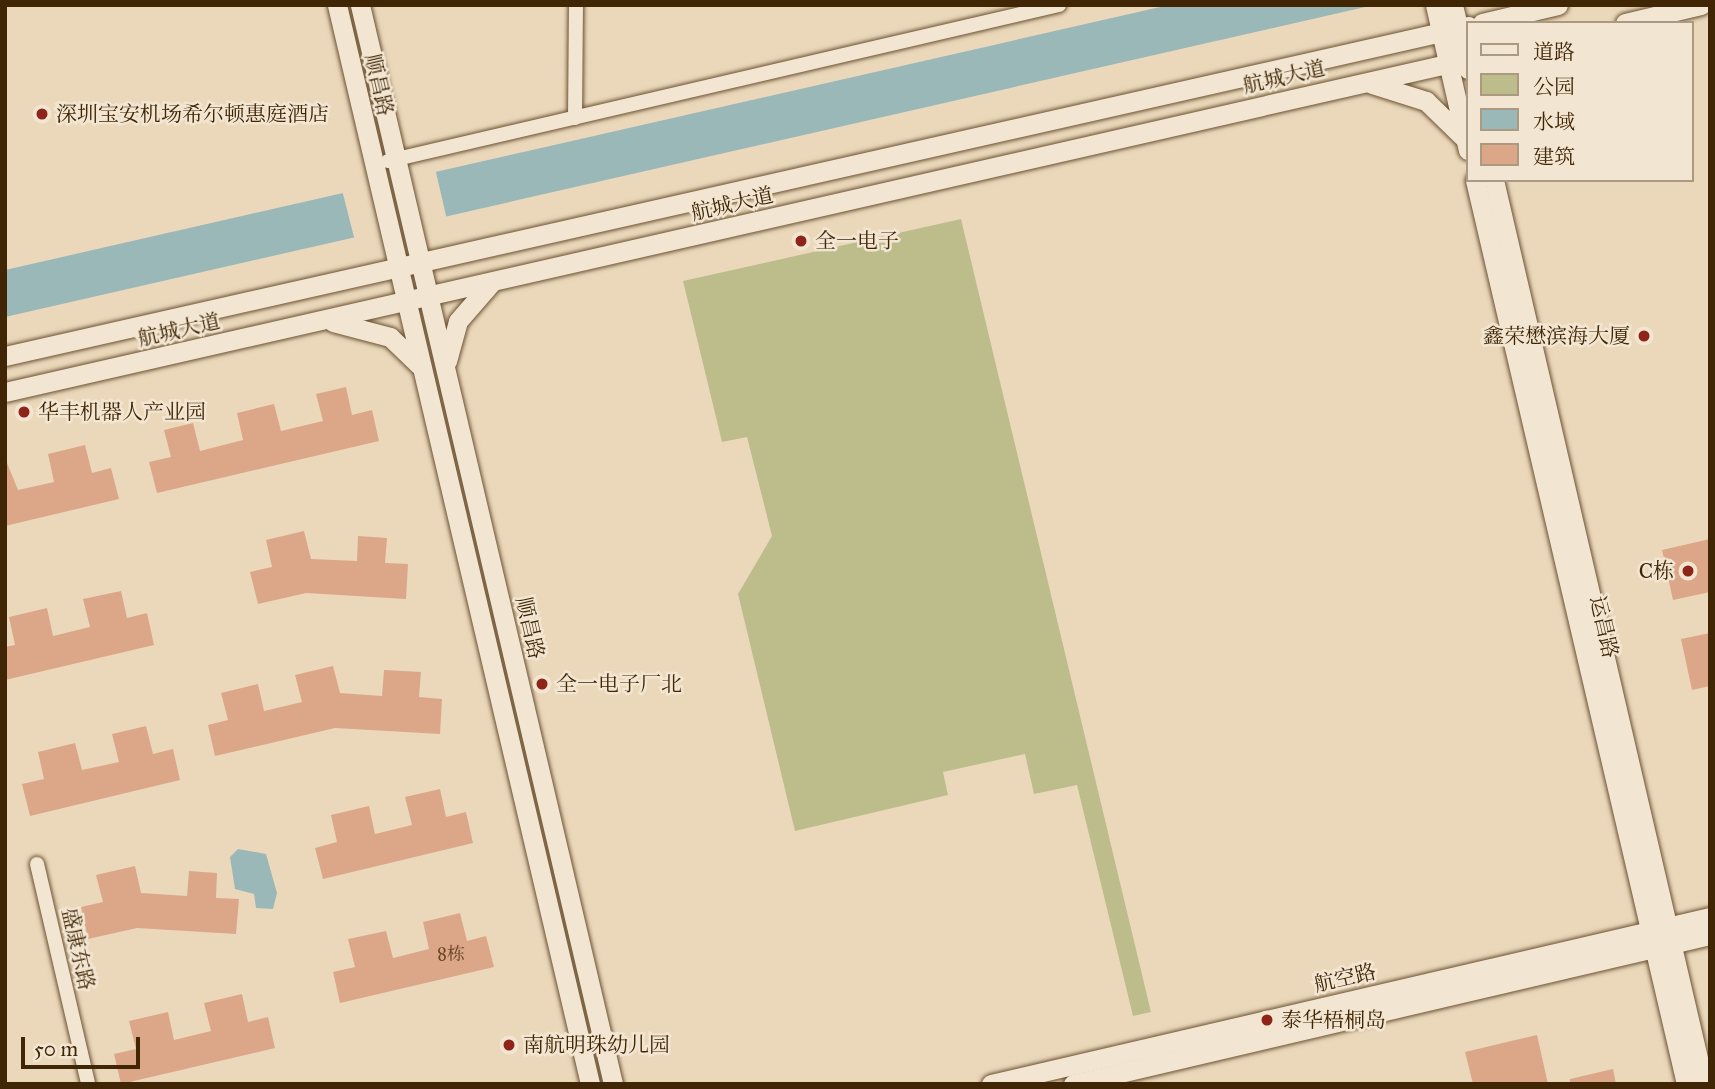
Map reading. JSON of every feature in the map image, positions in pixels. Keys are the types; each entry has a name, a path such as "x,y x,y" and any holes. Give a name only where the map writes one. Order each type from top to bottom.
{"street":[{"name":"顺昌路","path":"337,5 398,269"},
{"name":"顺昌路","path":"360,5 613,1084"},
{"path":"575,118 576,5"},
{"path":"1490,21 1558,5"},
{"path":"1634,21 1702,5"},
{"path":"375,169 575,118 1051,6"},
{"path":"1444,6 1456,29 1463,63 1466,125"},
{"name":"航城大道","path":"5,356 1456,29"},
{"name":"航城大道","path":"5,392 1360,83 1463,63"},
{"path":"1360,83 1426,102 1466,145"},
{"name":"运昌路","path":"1475,182 1662,937 1704,1084"},
{"name":"运昌路","path":"1494,182 1662,937 1686,1084"},
{"path":"398,269 590,1084"},
{"path":"446,369 458,321 491,283"},
{"path":"322,320 390,337 422,371"},
{"name":"盛康东路","path":"37,864 88,1084"},
{"name":"航空路","path":"1073,1084 1662,937 1710,917"},
{"name":"航空路","path":"991,1084 1662,937 1710,935"}],"green space":[{"path":"961,219 1151,1012 1133,1016 1077,785 1034,794 1025,754 943,772 948,795 795,831 738,594 772,536 747,437 722,442 683,281"}],"water":[{"path":"1169,5 1374,5 5,317 5,270"},
{"path":"238,849 266,854 277,893 273,909 256,908 254,894 235,889 230,857"}],"pier":[{"path":"435,168 447,220 355,241 342,190"}],"building":[{"path":"346,387 352,415 372,410 379,441 157,493 149,462 171,457 164,430 193,423 200,451 243,440 237,413 274,404 281,431 323,421 316,394"},
{"path":"85,445 92,473 111,468 119,499 5,526 5,458 18,490 54,482 48,454"},
{"path":"304,531 311,559 357,561 358,536 387,538 385,563 408,564 406,599 306,593 258,604 250,572 272,567 266,540"},
{"name":"C栋","path":"1710,539 1710,592 1673,600 1662,550"},
{"path":"121,591 127,618 147,613 154,645 5,680 5,647 15,645 9,617 47,608 53,636 90,627 83,599"},
{"path":"1710,633 1710,686 1692,690 1681,639"},
{"path":"333,666 340,693 382,696 384,670 421,672 419,697 442,699 440,734 335,728 215,756 208,725 228,720 221,693 258,684 264,711 302,702 295,675"},
{"path":"146,726 153,754 173,749 180,780 30,816 22,784 44,779 38,752 75,743 82,770 119,762 112,734"},
{"path":"440,789 446,817 466,812 473,843 323,879 315,848 337,842 331,815 369,806 375,834 412,825 405,797"},
{"path":"135,866 141,893 187,896 189,871 217,873 216,898 239,899 236,934 137,928 88,939 81,907 103,902 96,875"},
{"path":"460,913 467,941 486,936 494,967 340,1003 333,972 355,967 348,939 386,931 393,958 429,949 423,922"},
{"path":"242,994 248,1022 268,1017 275,1048 121,1084 114,1054 136,1049 129,1021 168,1012 174,1040 211,1031 204,1003"},
{"path":"1537,1035 1548,1084 1473,1084 1465,1052"},
{"path":"1613,1069 1616,1084 1570,1084 1570,1079"}],"place":[{"name":"深圳宝安机场希尔顿惠庭酒店","path":"42,114"},
{"name":"全一电子","path":"801,241"},
{"name":"鑫荣懋滨海大厦","path":"1644,336"},
{"name":"华丰机器人产业园","path":"24,412"},
{"name":"C栋","path":"1688,571"},
{"name":"全一电子厂北","path":"542,684"},
{"name":"泰华梧桐岛","path":"1267,1020"},
{"name":"南航明珠幼儿园","path":"509,1045"}]}
